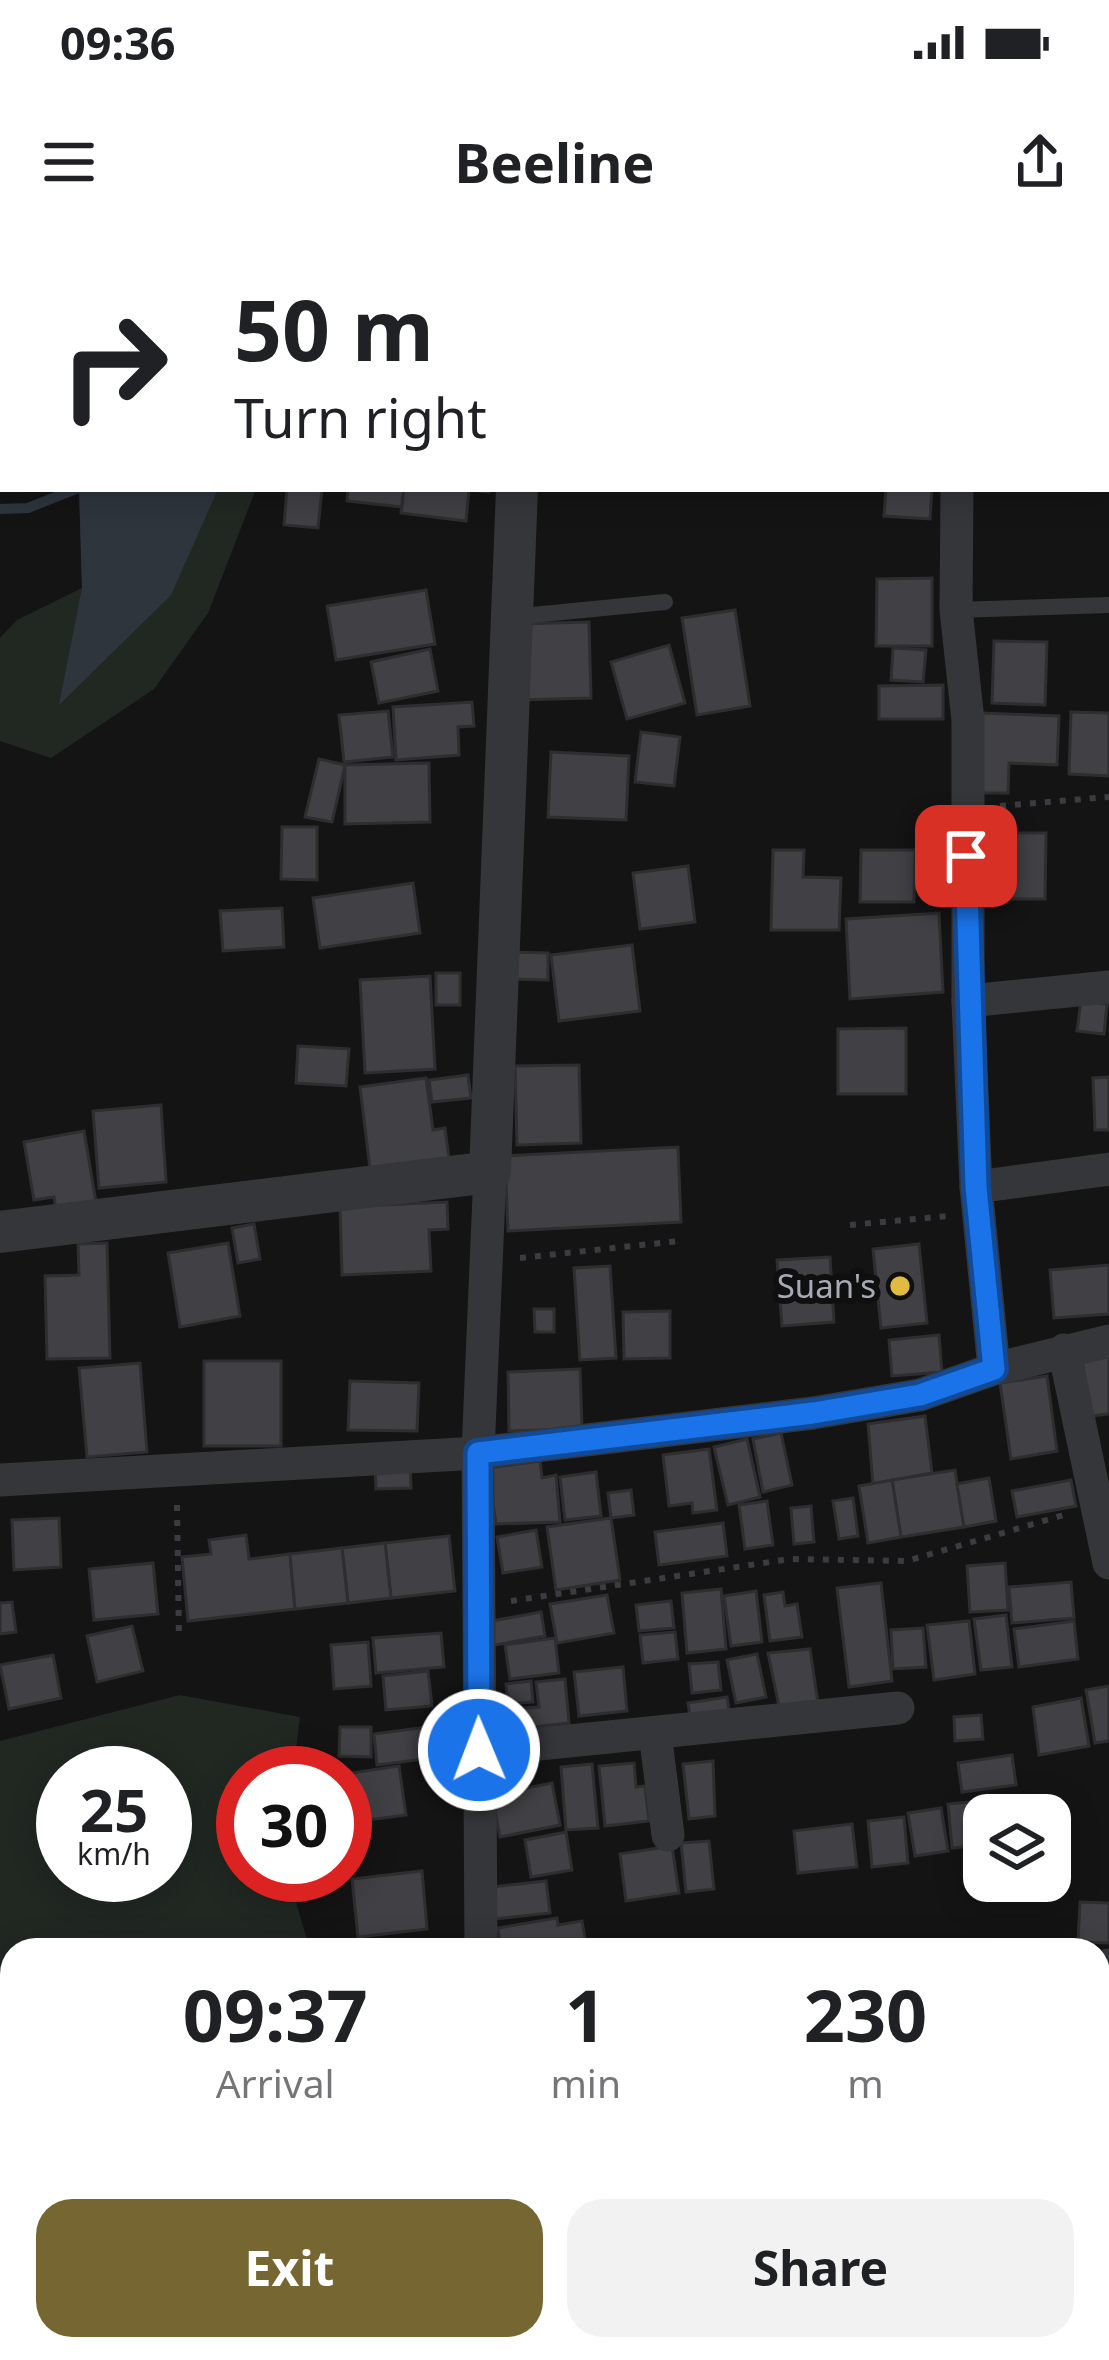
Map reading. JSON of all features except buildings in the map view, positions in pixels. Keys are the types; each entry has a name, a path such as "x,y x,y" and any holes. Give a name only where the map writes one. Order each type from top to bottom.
{"street":[{"path":"481,1938 478,1453 517,492"},
{"path":"957,492 956,610 968,720 968,1001 978,1200 994,1369"},
{"path":"968,1001 1109,986"},
{"path":"978,1200 1109,1169"},
{"path":"0,1232 490,1172"},
{"path":"0,1480 478,1453 813,1413 920,1395 994,1369 1109,1341"},
{"path":"1064,1350 1102,1505 1109,1563"},
{"path":"479,1750 898,1708"},
{"path":"655,1733 668,1834"}],"lane":[{"path":"511,617 665,602"},
{"path":"956,610 1109,605"}],"path":[{"path":"966,809 1109,797"},
{"path":"850,1225 978,1200"},
{"path":"486,1262 679,1241"},
{"path":"176,1470 179,1640"},
{"path":"478,1606 790,1559 907,1561 1102,1505"}],"shaded area":[{"path":"79,492 255,492 208,613 154,689 51,758 0,741 0,638 17,620 82,588"},
{"path":"79,492 217,492 171,595 59,705 82,588"},
{"path":"180,1695 300,1717 296,1746 216,1746 216,1902 296,1902 306,1938 0,1938 0,1741"}],"waterway":[{"path":"0,509 28,508 68,492"}],"place":[{"name":"Suan's","path":"900,1286"}],"route":[{"path":"479,1750 478,1453 813,1413 920,1395 994,1369 976,1187 966,856"}]}
